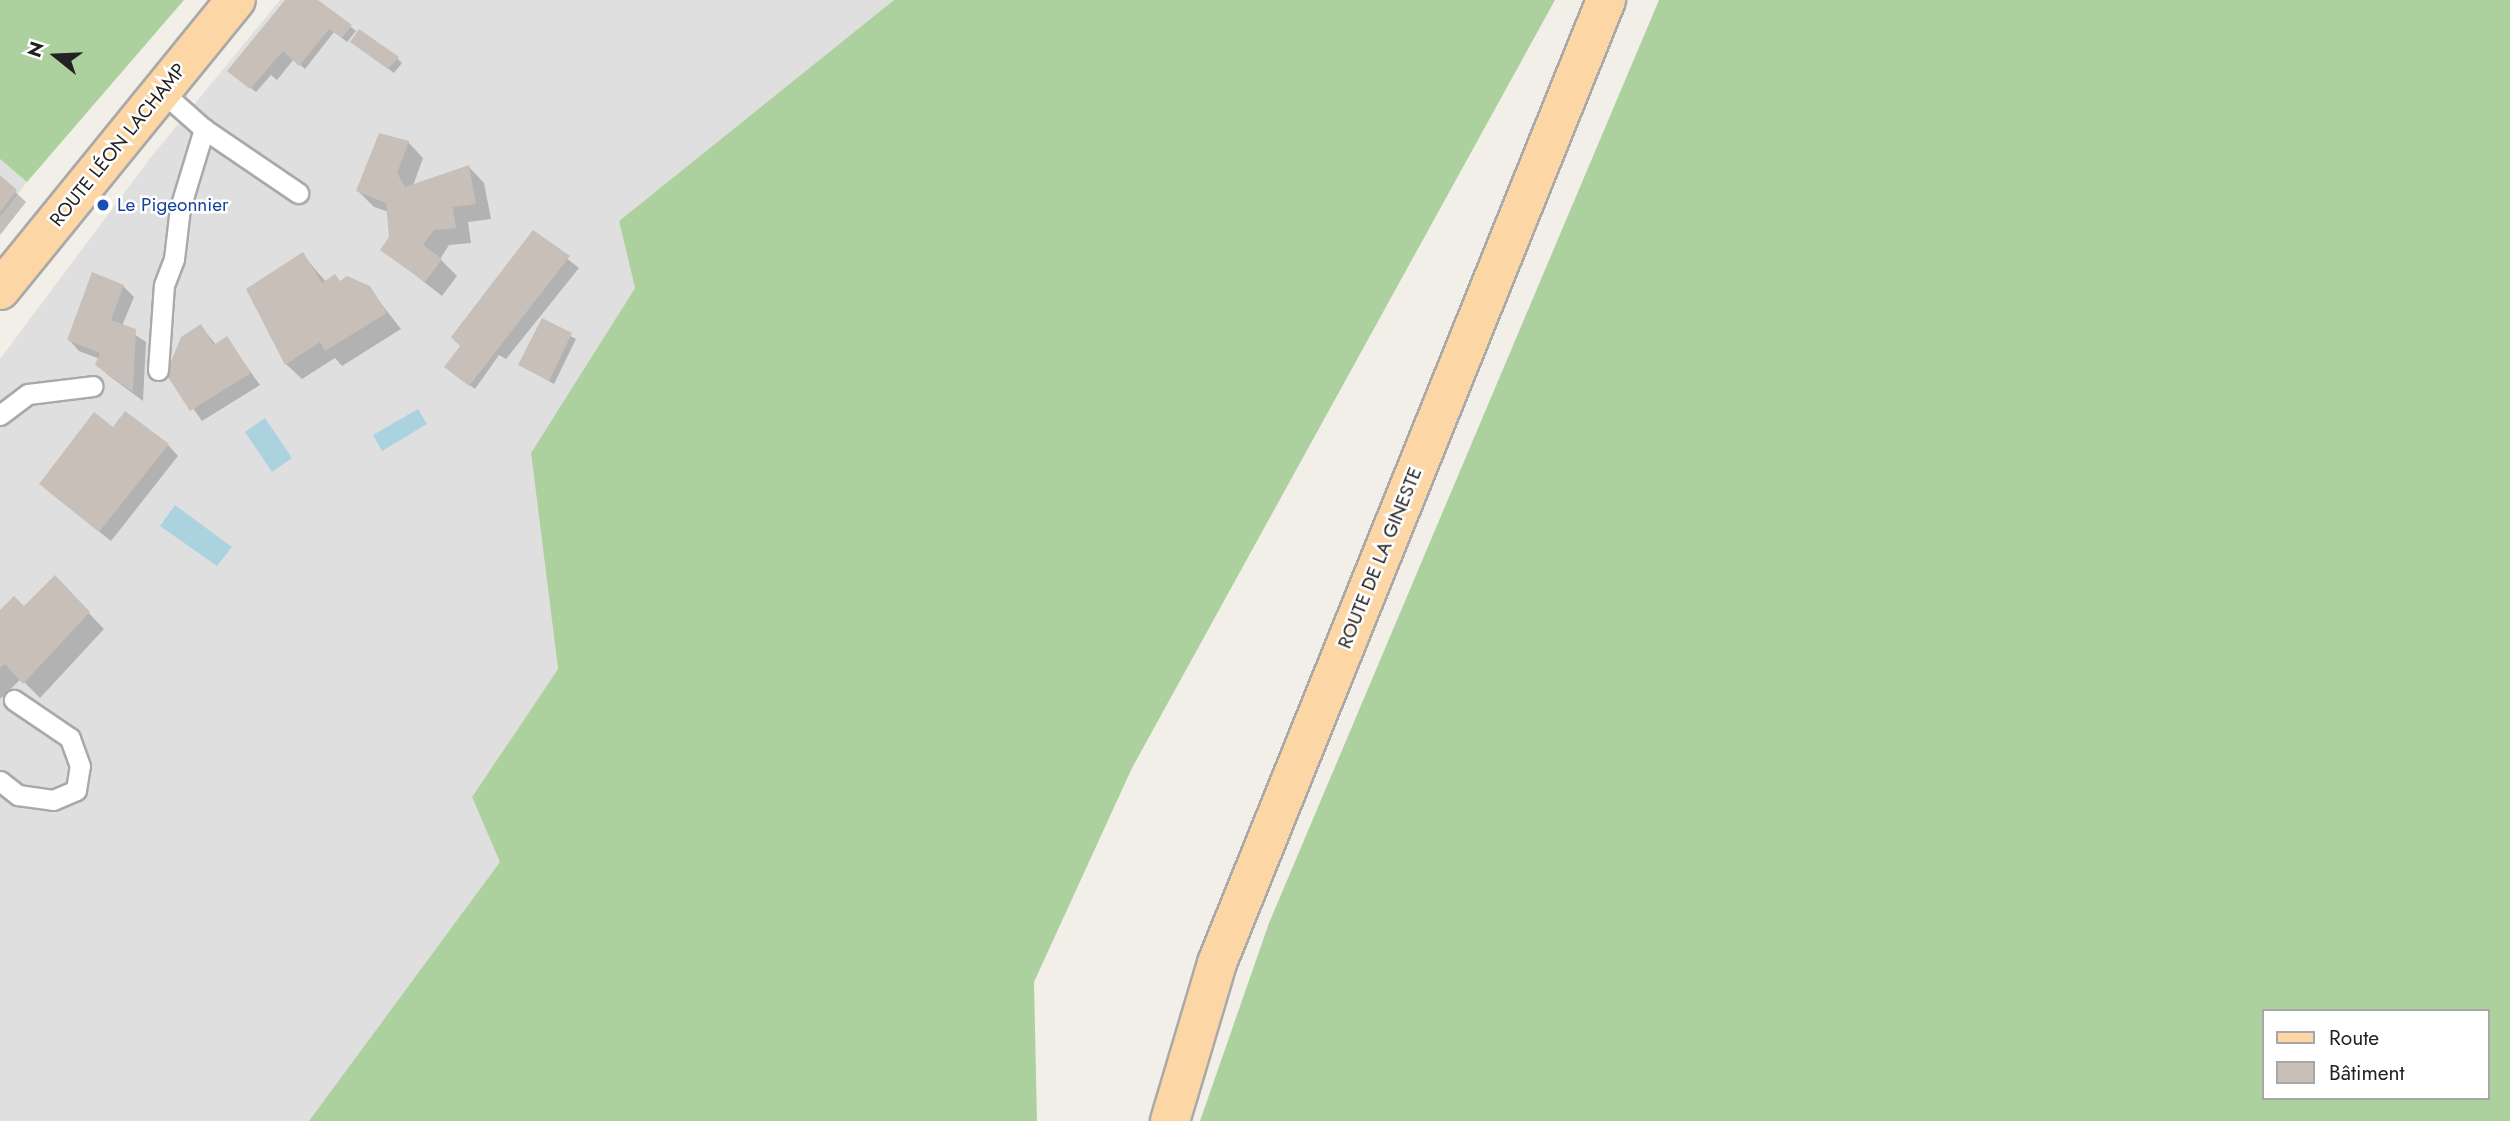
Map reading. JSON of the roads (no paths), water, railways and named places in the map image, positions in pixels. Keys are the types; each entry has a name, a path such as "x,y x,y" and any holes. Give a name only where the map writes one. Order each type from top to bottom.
{"main road":[{"name":"ROUTE LÉON LACHAMP","path":"0,290 236,0"},
{"name":"ROUTE DE LA GINESTE","path":"1170,1121 1217,963 1605,0"}],"lane":[{"path":"161,91 204,129 298,193"},
{"path":"158,370 164,285 174,259 180,208 204,129"},
{"path":"0,415 27,394 93,386"},
{"path":"0,781 18,795 53,800 76,790 80,766 70,738 14,700"}],"water":[{"path":"418,409 427,424 382,451 373,435"},
{"path":"265,418 292,458 272,472 245,432"},
{"path":"175,505 232,547 217,566 160,526"}],"place":[{"name":"Le Pigeonnier","path":"103,205"}]}
